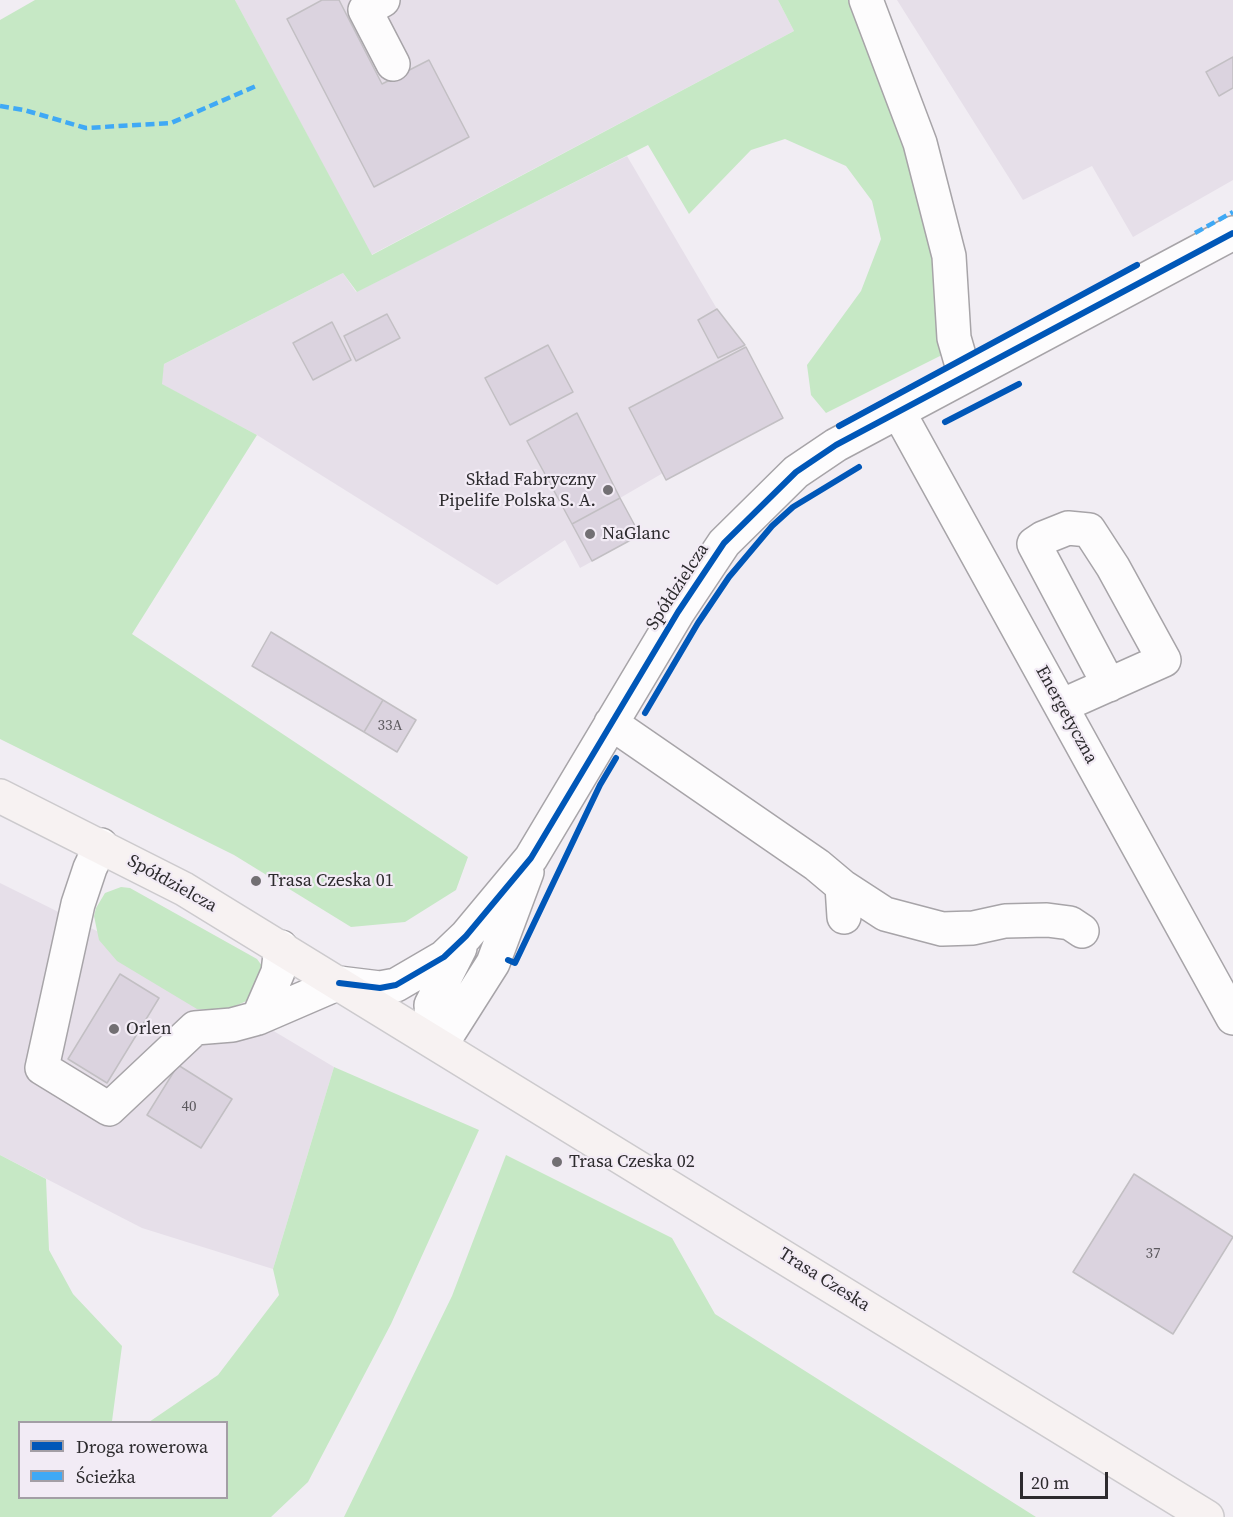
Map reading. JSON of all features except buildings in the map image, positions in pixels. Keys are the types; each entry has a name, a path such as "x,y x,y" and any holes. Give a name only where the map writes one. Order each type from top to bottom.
{"main road":[{"name":"Spółdzielcza","path":"0,796 101,845 183,889 441,1045"},
{"name":"Trasa Czeska","path":"441,1045 1207,1517"}],"street":[{"path":"384,0 365,10 393,64"},
{"path":"866,0 920,143 949,256 954,338 965,376"},
{"name":"Spółdzielcza","path":"339,983 380,988 396,985 444,957 466,936 531,858 678,612 724,543 796,472 836,445 898,411 1233,233"},
{"name":"Energetyczna","path":"898,411 1233,1018"},
{"path":"1061,706 1109,685 1164,660 1113,567 1089,530 1068,528 1043,537 1034,544 1109,685"},
{"path":"611,723 817,865 843,901 942,929 973,928 1005,921 1047,920 1070,923 1082,932"},
{"path":"101,845 90,868 78,904 42,1068 109,1109 195,1028 232,1025 258,1018 339,983"},
{"name":"Spółdzielcza","path":"441,1045 493,963 517,906 531,858"},
{"name":"Spółdzielcza","path":"441,1045 433,1028 431,1005 466,936"},
{"path":"258,1018 278,972 281,947"}],"shaded area":[{"path":"235,0 778,0 794,31 371,255"},
{"path":"897,0 1233,0 1233,180 1133,237 1092,166 1023,200"},
{"path":"627,156 717,309 746,347 783,418 666,480 663,473 620,498 640,535 580,568 565,540 497,585 257,435 161,384 164,364 343,273 356,292"},
{"path":"0,883 113,939 334,1067 273,1269 142,1228 0,1155"}],"green space":[{"path":"35,0 235,0 372,255 794,31 778,0 848,0 853,10 908,148 937,258 942,355 826,413 811,395 807,365 861,291 881,239 872,201 846,166 785,139 751,150 689,214 648,145 357,292 343,273 164,364 162,384 257,435 132,634 468,857 456,890 405,922 351,927 234,855 0,739 0,20"},
{"path":"121,887 130,888 257,959 265,970 251,999 233,1007 213,1010 197,1009 117,961 99,940 94,916 105,893"},
{"path":"334,1067 479,1130 391,1324 308,1482 271,1517 0,1517 0,1155 46,1179 49,1250 73,1294 122,1346 112,1421 18,1421 18,1499 228,1499 228,1421 150,1421 218,1375 279,1295 273,1269"},
{"path":"506,1155 672,1238 715,1314 1036,1517 344,1517 452,1296"}],"marked path":[{"path":"0,106 24,110 86,128 171,123 256,86"},
{"path":"1195,233 1233,212"}],"cycle path":[{"path":"339,983 380,988 396,985 444,957 466,936 531,858 678,612 724,543 796,472 836,445 1233,233"},
{"path":"839,426 1137,265"},
{"path":"945,422 1019,384"},
{"path":"645,713 698,623 729,577 772,526 793,507 859,467"},
{"path":"508,960 515,963 600,785 616,758"}],"place":[{"name":"Skład Fabryczny Pipelife Polska S. A.","path":"608,490"},
{"name":"NaGlanc","path":"590,534"},
{"name":"Trasa Czeska 01","path":"256,881"},
{"name":"Orlen","path":"114,1029"},
{"name":"Trasa Czeska 02","path":"557,1162"}]}
